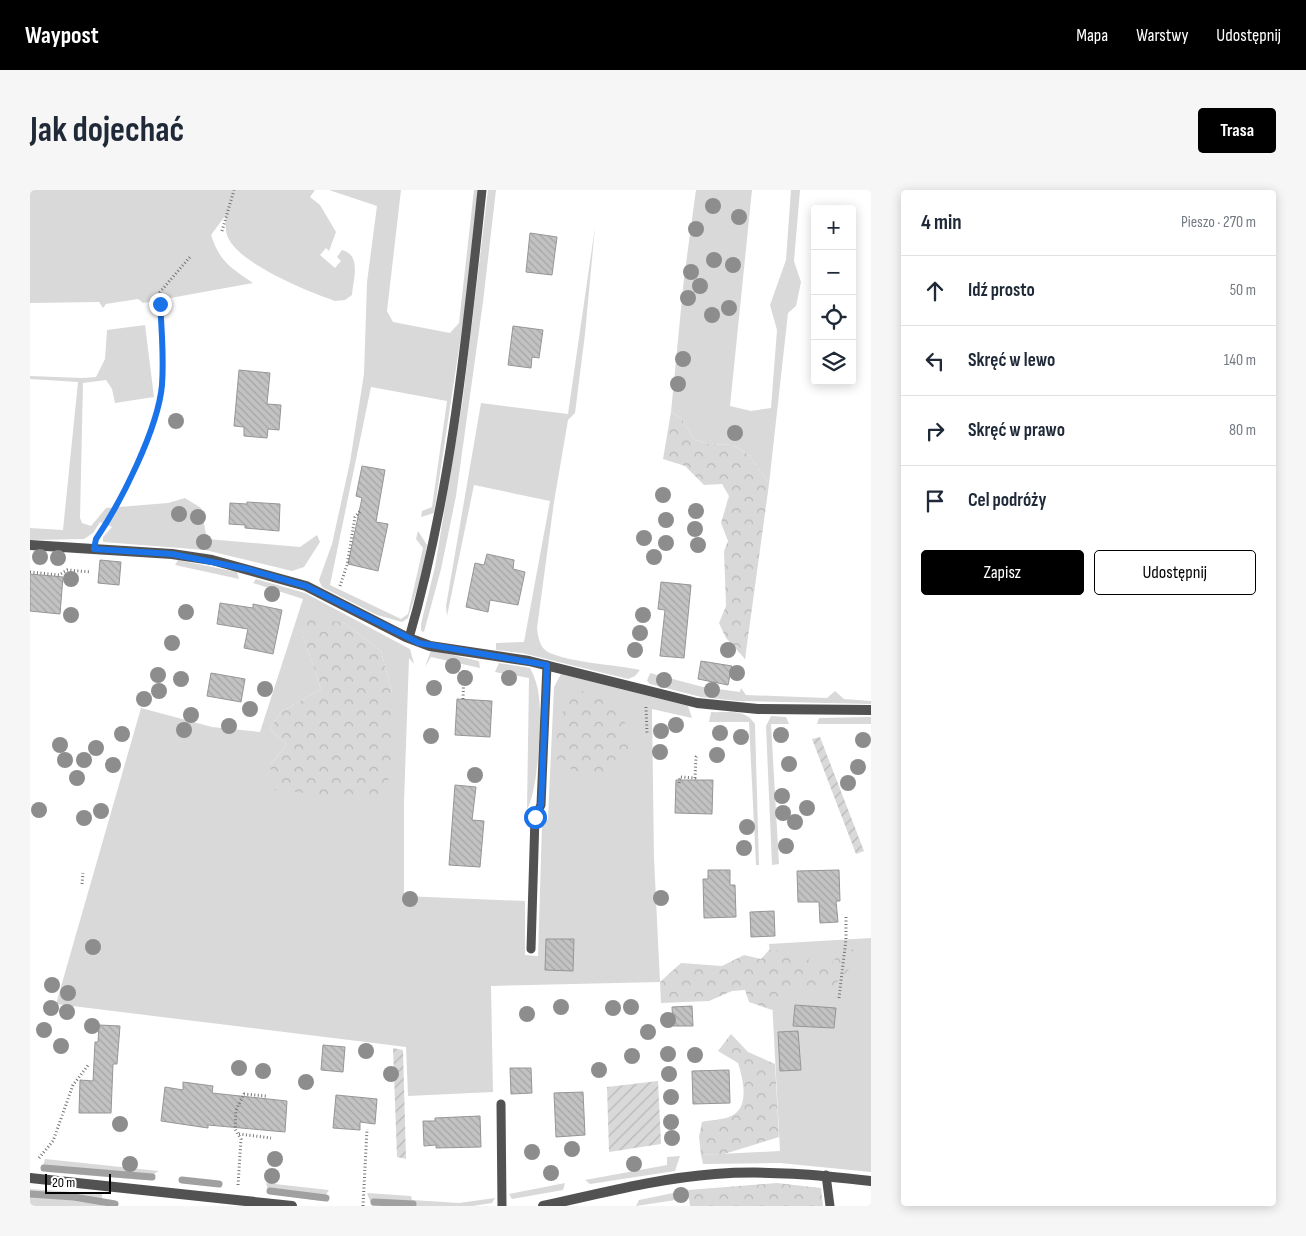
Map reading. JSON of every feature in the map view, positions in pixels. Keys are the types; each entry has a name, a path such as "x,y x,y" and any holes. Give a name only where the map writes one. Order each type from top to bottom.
{"street":[{"path":"30,545 172,554 247,569 306,586 410,638 430,646 547,665 723,707 871,710"},
{"path":"543,1206 714,1174 762,1172 826,1175 871,1181"},
{"path":"30,1178 292,1206"}],"lane":[{"path":"410,638 432,555 448,458 482,190"},
{"path":"531,949 535,817 541,805 547,665"},
{"path":"500,1104 502,1206"},
{"path":"826,1175 830,1206"}],"path":[{"path":"222,232 234,190"},
{"path":"94,549 96,539 130,478 156,412 162,386 163,355 160,292 190,257"},
{"path":"339,588 347,565 355,517 360,511"},
{"path":"30,572 59,575 67,570 91,572"},
{"path":"463,700 464,665"},
{"path":"642,689 646,706 648,733"},
{"path":"679,783 680,777 696,778 696,757 698,756"},
{"path":"82,884 83,873"},
{"path":"839,998 846,940 846,915"},
{"path":"39,1158 53,1141 73,1085 89,1064"},
{"path":"238,1180 241,1139 235,1129 236,1110 244,1094 266,1096"},
{"path":"363,1206 367,1130"},
{"path":"239,1134 271,1138"}],"green space":[{"path":"30,190 315,190 310,197 320,205 336,232 329,251 326,248 320,255 335,268 341,261 337,257 342,250 352,257 355,275 352,295 345,300 335,301 292,284 258,266 233,246 227,235 225,216 211,235 214,244 227,263 253,283 143,303 138,299 106,304 103,308 99,302 30,303"},
{"path":"329,190 401,190 387,311 393,322 450,333 459,323 474,190 478,190 465,309 434,513 421,517 422,511 432,507 447,401 371,387 330,585 401,619 408,614 423,548 416,539 418,531 427,545 421,577 408,618 402,622 377,615 322,587 319,580 332,544 350,462 364,374 367,282 377,206"},
{"path":"488,190 496,190 483,302 456,496 441,569 424,632 421,631 421,624 435,567 463,398"},
{"path":"696,190 752,190 730,406 751,411 771,408 777,330 770,305 786,260 791,190 800,190 794,261 801,282 796,306 788,313 769,484 749,455 733,445 709,444 695,440 681,418 671,412 684,278"},
{"path":"595,227 575,413 568,420 554,502 537,628 540,643 545,650 576,660 640,670 635,676 628,679 522,653 496,650 496,643 524,642 550,501 474,485 447,616 446,606 481,403 568,414"},
{"path":"145,325 154,397 115,403 112,389 106,380 83,383 80,518 82,523 91,526 106,508 168,503 185,498 201,508 207,539 300,547 317,535 320,542 304,567 292,571 205,550 103,542 103,537 112,527 100,522 93,533 84,539 30,540 30,528 63,530 78,382 30,379 30,376 96,377 105,359 107,330"},
{"path":"671,412 681,418 695,440 709,444 733,445 749,455 769,484 745,659 726,638 719,623 726,606 724,551 728,541 721,523 729,496 722,484 704,485 685,466 663,459"},
{"path":"178,560 237,572 239,579 175,565"},
{"path":"256,579 305,593 410,649 414,664 409,658 404,802 404,896 525,901 525,955 538,956 542,824 548,819 554,687 561,674 688,706 692,718 652,709 654,858 660,982 491,986 493,1092 408,1096 406,1047 56,1004 141,708 212,727 260,732 303,599 253,583","holes":["343,622 381,651 392,693 270,765 287,745 270,729 281,712 321,689 301,630"]},
{"path":"306,619 343,622 381,651 392,693 393,772 376,800 274,790 270,765 287,745 270,729 281,712 321,689 301,630"},
{"path":"431,650 479,661 480,668 431,657 425,667"},
{"path":"499,663 530,668 538,690 540,721 538,755 534,787 527,809 529,678 495,672"},
{"path":"650,673 703,687 740,692 741,688 746,695 827,698 835,691 844,699 871,701 871,704 738,701 701,697 650,684 647,681"},
{"path":"579,690 619,702 631,745 615,765 607,772 598,775 590,776 580,773 557,759 557,728 561,714"},
{"path":"711,712 741,713 755,724 759,865 756,865 749,722 709,722"},
{"path":"771,716 786,717 789,724 771,724 779,864 772,865 766,726"},
{"path":"871,717 871,724 817,724 819,718"},
{"path":"820,737 864,851 856,854 812,739"},
{"path":"871,938 871,1172 780,1163 703,1164 701,1155 780,1151 769,944"},
{"path":"863,948 845,975 829,989 797,989 772,1010 749,1002 745,990 732,991 709,1001 661,1003 660,982 681,963 722,966 744,955 761,959 769,950 807,953 811,969 828,968 841,951"},
{"path":"731,1034 748,1052 775,1064 779,1137 724,1154 701,1155 699,1137 702,1122 729,1117 736,1113 743,1101 742,1077 738,1063 718,1051"},
{"path":"393,1048 403,1050 406,1159 397,1157"},
{"path":"658,1081 661,1144 609,1152 607,1087"},
{"path":"680,1156 675,1171 590,1184 585,1180 667,1165 667,1157"},
{"path":"45,1159 159,1171 143,1180 47,1172 43,1166"},
{"path":"266,1183 329,1190 322,1201 269,1194"},
{"path":"565,1183 563,1190 512,1199 509,1194"},
{"path":"777,1183 821,1188 823,1206 690,1206 688,1190"},
{"path":"30,1189 102,1194 103,1206 30,1206"},
{"path":"688,1190 689,1198 636,1206 639,1200"},
{"path":"367,1193 411,1196 412,1200 459,1203 495,1198 492,1203 473,1206 372,1206"}],"building":[{"path":"530,233 557,237 552,275 526,272"},
{"path":"513,326 543,330 539,358 532,357 531,368 508,365"},
{"path":"239,370 270,373 267,404 281,405 279,430 268,429 267,438 244,436 244,427 234,426"},
{"path":"362,466 385,470 376,522 388,524 378,571 348,564 362,498 356,496"},
{"path":"247,502 280,504 279,531 245,528 245,525 229,524 230,503 247,504"},
{"path":"487,554 514,560 513,569 525,572 518,605 490,600 488,612 466,607 475,563 484,565"},
{"path":"100,560 121,562 119,585 98,583"},
{"path":"30,574 63,577 60,614 30,611"},
{"path":"661,582 691,585 684,658 660,656 665,610 658,609"},
{"path":"220,603 253,608 253,604 282,610 273,654 244,648 248,629 217,624"},
{"path":"701,661 732,666 728,685 698,679"},
{"path":"211,673 245,679 241,702 207,696"},
{"path":"457,699 492,701 490,737 455,735"},
{"path":"676,780 713,780 712,814 675,813"},
{"path":"455,785 476,787 472,820 484,821 480,867 449,865"},
{"path":"708,870 730,870 730,885 735,885 736,917 704,918 703,879 708,879"},
{"path":"839,870 840,901 836,901 838,922 820,923 819,902 798,902 797,871"},
{"path":"774,911 775,936 751,937 750,912"},
{"path":"546,939 574,939 573,971 545,970"},
{"path":"795,1005 836,1008 834,1028 793,1026"},
{"path":"692,1006 693,1026 673,1026 672,1007"},
{"path":"99,1025 120,1026 117,1064 113,1064 111,1113 79,1113 80,1080 93,1081 95,1042 98,1042"},
{"path":"798,1031 801,1070 780,1071 778,1032"},
{"path":"323,1045 345,1047 343,1072 321,1070"},
{"path":"510,1068 531,1068 532,1093 511,1094"},
{"path":"729,1070 730,1103 693,1104 692,1071"},
{"path":"183,1082 213,1086 212,1093 287,1101 285,1132 208,1125 208,1128 161,1121 165,1087 183,1090"},
{"path":"583,1092 585,1135 556,1137 554,1093"},
{"path":"336,1095 377,1099 375,1124 360,1122 360,1130 333,1128"},
{"path":"480,1116 481,1147 436,1148 436,1145 424,1146 423,1121 435,1121 435,1118"}],"waterway":[{"path":"44,1168 152,1177"},
{"path":"182,1180 219,1184"},
{"path":"270,1191 326,1198"},
{"path":"30,1194 74,1197 115,1204"},
{"path":"374,1202 413,1204"}],"route":[{"path":"160,304 163,355 162,386 156,412 130,478 96,539 94,549 172,554 212,560 306,586 419,643 547,665 541,805 535,817"}]}
